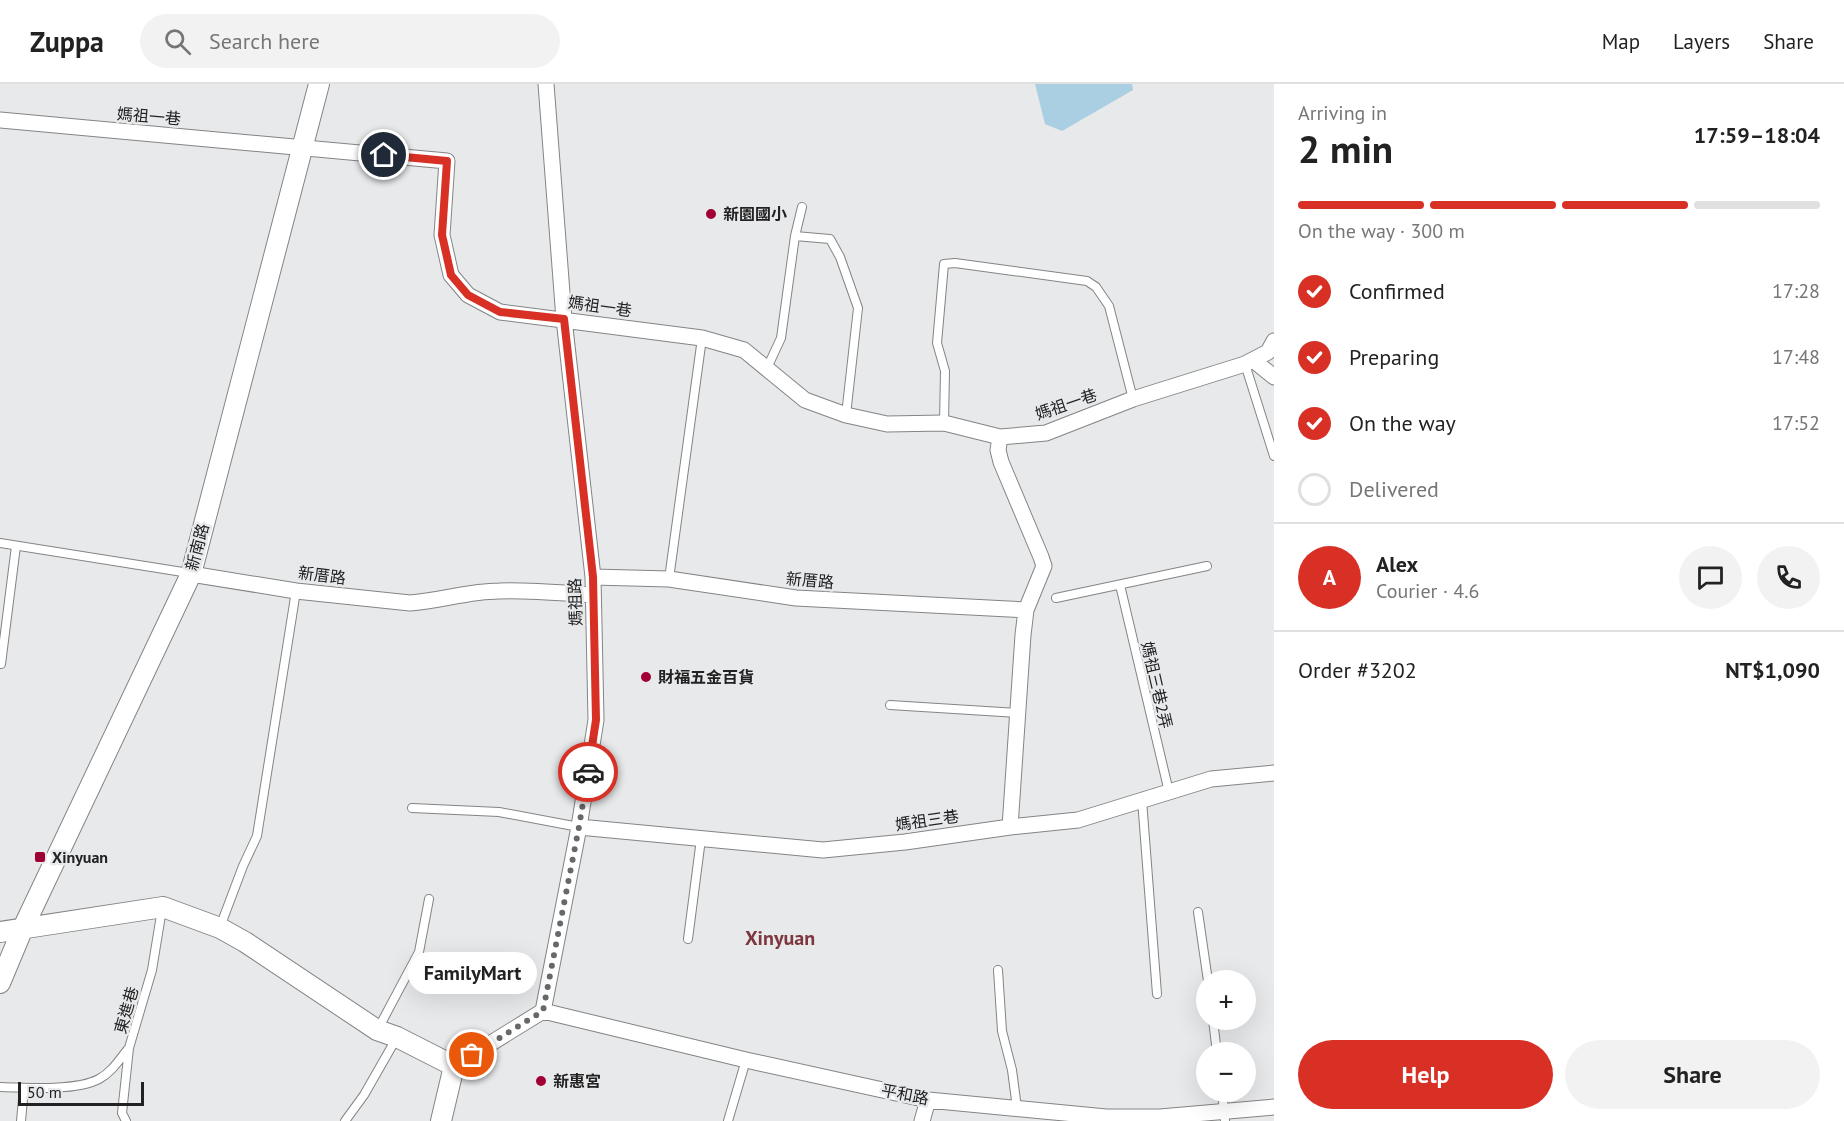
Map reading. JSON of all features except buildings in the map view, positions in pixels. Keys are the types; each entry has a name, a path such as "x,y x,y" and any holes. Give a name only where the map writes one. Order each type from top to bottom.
{"street":[{"name":"新南路","path":"0,983 23,928 191,574 319,84"},
{"name":"媽祖路","path":"543,1011 579,827 596,720 593,577 564,319 546,84"},
{"name":"媽祖一巷","path":"0,120 447,161 442,235 451,275 468,295 500,312 702,338 744,350 805,400 846,415 887,424 944,423 1000,437 1046,433 1133,399 1249,362 1272,350"},
{"path":"1249,362 1274,377"},
{"path":"1000,437 1001,462 1044,566 1026,610 1010,827"},
{"name":"新厝路","path":"191,574 296,591 410,603 498,591 593,595"},
{"name":"新厝路","path":"593,577 669,579 796,598 1026,610"},
{"name":"媽祖三巷","path":"579,827 823,850 1078,820 1211,779 1274,772"},
{"path":"0,932 162,907 220,928 245,942 377,1030 397,1037 454,1066"},
{"path":"441,1121 454,1066 543,1011"},
{"name":"平和路","path":"543,1011 746,1060 928,1100 1105,1119 1225,1116 1274,1107"},
{"path":"922,1121 928,1100"}],"lane":[{"path":"767,368 781,338 795,236 802,207"},
{"path":"795,236 830,239 840,257 858,308 846,415"},
{"path":"944,423 945,371 937,343 944,264 955,263 1076,279 1087,281 1096,287 1109,306 1133,399"},
{"path":"669,579 702,338"},
{"path":"1249,362 1274,456"},
{"path":"0,543 191,574"},
{"path":"1,664 16,546"},
{"path":"1056,598 1207,566"},
{"name":"媽祖三巷2弄","path":"1120,585 1169,792"},
{"path":"220,928 257,836 296,591"},
{"path":"890,705 1018,713"},
{"path":"1142,800 1157,994"},
{"path":"412,808 499,812 579,827"},
{"path":"688,939 701,839"},
{"path":"377,1030 419,952 429,899"},
{"name":"東進巷","path":"126,1121 122,1113 129,1048 152,970 162,907"},
{"path":"1198,912 1206,970"},
{"path":"998,970 1002,1031 1012,1070 1017,1108"},
{"path":"345,1121 364,1095 397,1037"},
{"path":"0,1087 79,1085 98,1080 113,1069 129,1048"},
{"path":"728,1121 746,1060"},
{"path":"21,1121 24,1088"}],"water":[{"path":"1035,84 1132,84 1133,90 1062,131 1045,124"}],"way so far":[{"path":"472,1055 543,1011 588,772"}],"place":[{"name":"新園國小","path":"711,214"},
{"name":"財福五金百貨","path":"646,677"},
{"name":"Xinyuan","path":"40,857"},
{"name":"FamilyMart","path":"472,1055"},
{"name":"新惠宮","path":"541,1081"}],"district":[{"name":"Xinyuan","path":"780,938"}],"route":[{"path":"384,155 447,161 442,235 451,275 468,295 500,312 564,319 593,577 596,720 588,772"}]}
